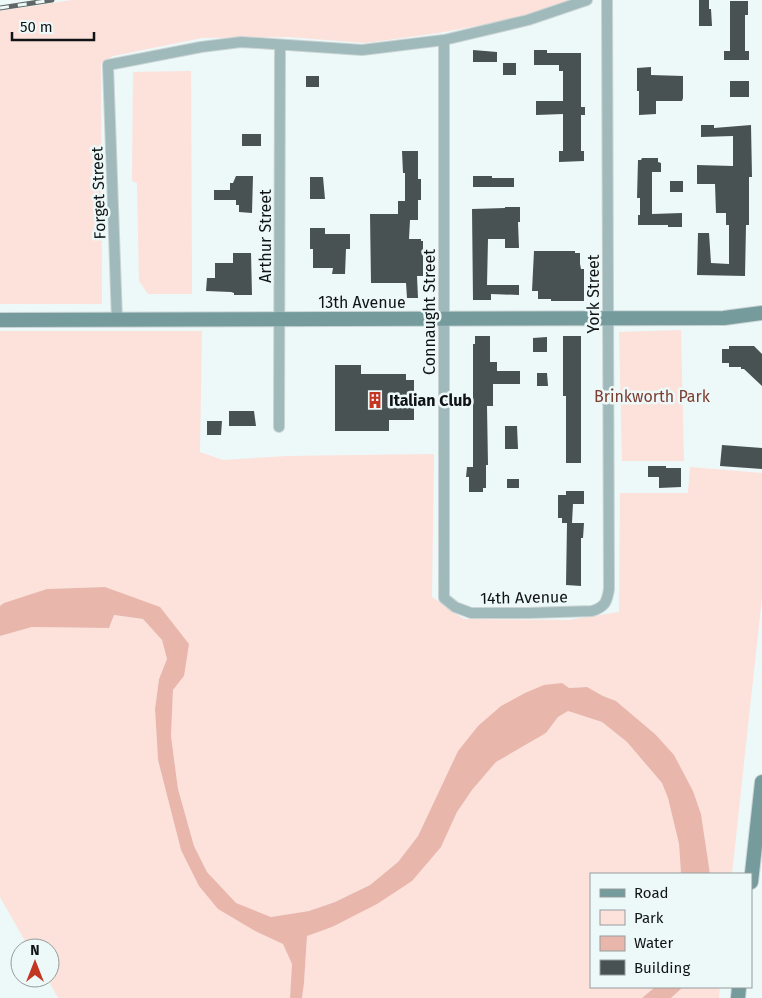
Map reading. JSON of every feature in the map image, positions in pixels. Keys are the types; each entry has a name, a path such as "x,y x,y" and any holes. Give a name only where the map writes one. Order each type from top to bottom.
{"street":[{"path":"280,45 362,50 444,40 528,20 588,0"},
{"name":"York Street","path":"607,0 608,589"},
{"name":"Connaught Street","path":"443,584 445,319 444,40"},
{"name":"Forget Street","path":"117,320 108,65 201,47 241,42 280,45"},
{"name":"Arthur Street","path":"279,427 280,45"},
{"name":"13th Avenue","path":"724,318 762,313"},
{"name":"13th Avenue","path":"0,320 724,318 762,322"},
{"name":"14th Avenue","path":"443,584 444,598 455,607 471,613 592,610 601,608 607,602 608,589"},
{"path":"752,873 762,782"}],"green space":[{"path":"72,0 579,0 532,16 438,33 366,43 288,37 202,38 113,56 101,63 102,304 0,304 0,11"},
{"path":"191,71 192,294 148,294 139,281 137,183 132,181 133,72"},
{"name":"Brinkworth Park","path":"681,330 684,461 622,461 619,332"},
{"path":"0,331 202,331 200,452 223,460 287,456 434,454 432,597 464,619 569,620 619,612 620,493 688,493 690,467 762,473 762,597 732,873 710,873 701,814 693,791 655,734 616,701 587,687 569,688 478,726 458,751 418,836 398,862 370,885 335,902 309,911 271,917 236,904 207,872 194,846 178,789 171,736 173,690 184,676 160,608 105,587 47,589 0,606"},
{"path":"114,615 143,619 162,640 167,659 159,679 155,709 158,760 181,850 257,932 283,944 292,964 290,998 58,998 52,988 60,988 60,938 23,938 0,897 0,636 32,627 109,628"},
{"path":"568,711 602,722 627,742 662,783 668,797 679,845 681,873 590,873 590,988 654,988 642,998 302,998 307,936 332,927 441,847 457,812 472,790 496,762 546,733 558,717"},
{"path":"682,988 720,988 719,998 671,998"}],"water":[{"path":"105,587 160,607 189,644 184,676 173,690 171,736 178,789 194,846 207,872 236,903 271,917 309,911 335,902 370,885 398,862 418,836 458,751 478,726 501,706 525,693 544,685 562,683 569,688 587,687 616,701 655,734 674,755 693,791 701,814 710,873 681,873 679,844 668,798 662,783 627,742 602,722 568,711 558,717 546,733 496,762 472,790 457,812 441,847 412,881 377,904 332,927 307,936 302,998 290,998 292,964 283,944 257,932 218,909 199,886 181,850 158,760 155,709 159,679 167,659 162,640 143,619 114,615 109,628 32,627 0,636 0,606 47,589"},
{"path":"654,988 682,988 671,998 642,998"}],"building":[{"path":"699,0 709,0 712,26 699,26"},
{"path":"730,1 748,1 748,15 745,15 745,51 749,51 749,60 724,60 724,51 730,51"},
{"path":"473,50 497,52 497,62 473,62"},
{"path":"534,50 547,50 547,53 581,53 581,107 585,107 585,115 581,115 581,151 584,151 584,161 559,162 559,151 563,151 563,114 536,115 536,101 563,101 563,71 559,71 559,65 534,65"},
{"path":"503,63 516,63 516,75 503,75"},
{"path":"651,67 651,75 683,76 683,98 682,101 656,101 656,114 639,115 637,68"},
{"path":"306,76 319,76 319,87 306,87"},
{"path":"730,81 749,81 749,97 730,97"},
{"path":"701,125 714,125 714,128 751,125 752,177 749,177 749,225 746,225 745,276 697,275 698,233 709,233 711,263 729,264 729,225 726,225 726,213 716,213 715,184 697,184 697,165 733,166 733,136 701,137"},
{"path":"242,134 261,134 261,146 242,146"},
{"path":"402,151 418,151 418,179 421,179 421,200 418,200 418,220 410,220 409,239 421,239 423,241 423,276 417,276 418,298 407,298 406,283 371,283 370,214 398,214 398,201 405,201 405,173 403,173"},
{"path":"642,158 658,158 658,162 661,163 661,172 652,172 652,214 682,213 682,227 638,225 640,198 637,198 638,160"},
{"path":"236,176 253,176 252,213 239,212 239,205 236,205 236,200 214,200 214,190 230,190 230,183 233,183"},
{"path":"473,176 514,178 514,187 473,187"},
{"path":"310,177 323,177 325,199 310,199"},
{"path":"670,181 683,181 683,192 670,192"},
{"path":"520,207 520,222 518,222 519,248 505,248 505,239 488,239 487,285 519,285 519,295 491,294 491,300 473,300 472,209"},
{"path":"310,228 325,228 325,234 350,234 350,249 346,249 345,274 332,274 333,268 313,268 313,249 310,249"},
{"path":"534,251 575,251 575,253 580,253 581,269 584,269 584,301 538,299 538,291 532,291"},
{"path":"233,253 251,253 252,295 234,295 231,292 206,291 207,278 215,278 215,263 233,263"},
{"path":"475,336 490,336 490,362 497,362 497,371 520,371 520,384 493,384 493,406 487,406 488,465 486,465 486,488 483,488 483,492 469,492 469,477 466,477 467,467 473,467 473,344 475,344"},
{"path":"563,336 581,336 581,463 566,463 566,396 563,396"},
{"path":"547,337 547,352 533,352 533,338"},
{"path":"729,346 754,346 762,354 762,386 741,367 729,367 729,363 722,363 722,349 729,349"},
{"name":"Italian Club","path":"335,365 361,365 361,374 406,374 406,380 414,380 414,420 389,420 389,431 335,431"},
{"path":"537,373 547,373 548,386 537,386"},
{"path":"229,411 254,411 256,426 229,426"},
{"path":"207,421 222,421 221,435 207,435"},
{"path":"505,426 517,426 518,449 505,449"},
{"path":"722,445 762,448 762,469 720,466"},
{"path":"648,466 681,468 681,487 659,488 659,477 648,477"},
{"path":"507,479 519,479 519,488 507,488"},
{"path":"566,491 584,491 584,504 573,504 572,523 562,523 562,518 558,518 558,495 566,495"},
{"path":"567,523 584,523 583,538 581,538 581,586 566,585"}],"railway":[{"path":"0,8 52,0"}],"place":[{"name":"Italian Club","path":"375,400"}]}
